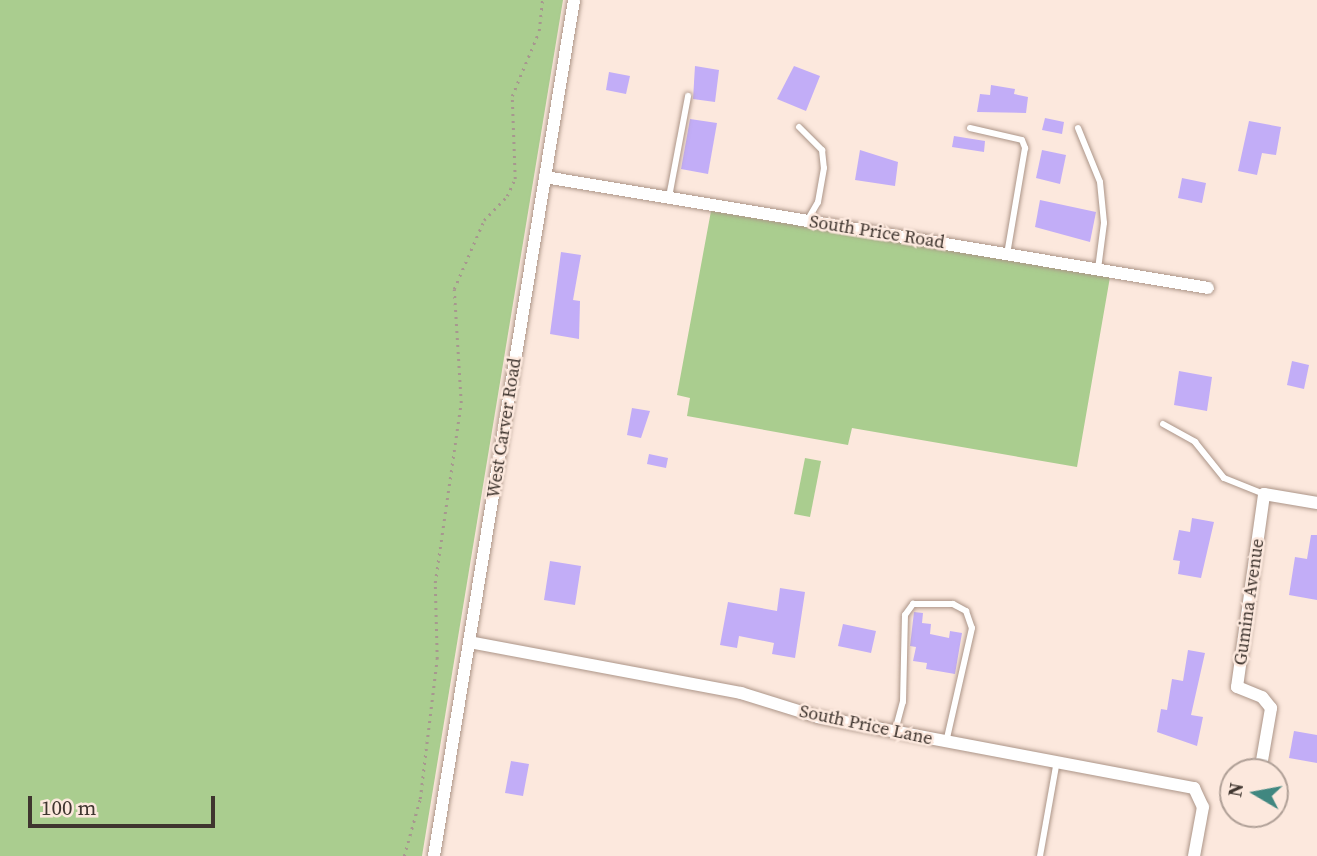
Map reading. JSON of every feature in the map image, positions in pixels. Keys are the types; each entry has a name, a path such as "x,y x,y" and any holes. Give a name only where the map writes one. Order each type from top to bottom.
{"street":[{"name":"West Carver Road","path":"434,856 479,644 545,177 574,0"},
{"name":"South Price Road","path":"545,177 1208,288"},
{"path":"1264,494 1317,503"},
{"name":"Gumina Avenue","path":"1262,758 1271,708 1262,697 1237,687 1264,494"},
{"name":"South Price Lane","path":"479,644 741,693 802,713 1194,788 1203,807 1194,856"}],"lane":[{"path":"669,198 688,96"},
{"path":"799,127 822,150 824,168 818,202 807,221"},
{"path":"970,128 1021,140 1025,148 1007,254"},
{"path":"1078,128 1100,183 1104,223 1098,269"},
{"path":"1163,424 1195,442 1224,478 1264,494"},
{"path":"895,731 903,702 905,615 913,604 953,604 966,611 972,628 946,742"},
{"path":"1040,856 1057,761"}],"path":[{"path":"404,856 420,799 437,659 435,583 461,403 454,289 484,220 507,196 515,179 512,96 539,31 542,0"}],"green space":[{"path":"0,0 563,0 422,856 0,856"},
{"path":"711,211 1110,277 1077,467 852,428 848,445 687,416 690,398 677,395"},
{"path":"805,458 821,461 810,517 794,514"}],"building":[{"path":"695,66 719,70 715,102 693,99"},
{"path":"794,66 820,76 806,111 777,99"},
{"path":"609,72 630,76 626,94 606,90"},
{"path":"991,85 1015,89 1014,94 1028,97 1026,113 977,112 980,94 990,95"},
{"path":"1045,118 1064,122 1062,134 1042,130"},
{"path":"690,119 717,123 708,174 681,169"},
{"path":"1249,121 1281,127 1276,155 1262,153 1257,175 1238,171"},
{"path":"954,136 985,141 984,152 952,147"},
{"path":"860,150 898,162 895,186 855,180"},
{"path":"1042,150 1066,155 1060,184 1036,178"},
{"path":"1182,178 1206,183 1202,203 1178,198"},
{"path":"1040,200 1096,212 1090,242 1035,227"},
{"path":"561,252 581,255 573,300 580,301 579,339 550,334"},
{"path":"1292,361 1309,365 1304,389 1287,385"},
{"path":"1179,371 1212,377 1207,411 1174,405"},
{"path":"632,408 650,411 641,438 627,435"},
{"path":"649,454 668,458 666,468 647,464"},
{"path":"1192,518 1214,522 1201,578 1178,574 1180,561 1173,560 1179,530 1190,532"},
{"path":"1311,535 1317,535 1317,600 1289,595 1295,557 1307,559"},
{"path":"550,561 581,566 575,605 544,600"},
{"path":"780,588 805,592 795,658 772,654 774,643 739,636 737,648 720,645 728,602 777,611"},
{"path":"914,612 923,613 922,623 931,624 930,634 949,638 950,631 962,633 955,674 926,669 927,663 913,661 916,647 910,646"},
{"path":"843,624 876,631 871,653 838,646"},
{"path":"1188,650 1205,653 1191,715 1203,717 1197,746 1157,732 1161,709 1167,710 1172,679 1183,681"},
{"path":"1294,731 1317,735 1317,763 1289,758"},
{"path":"511,761 529,764 523,796 505,793"}]}
